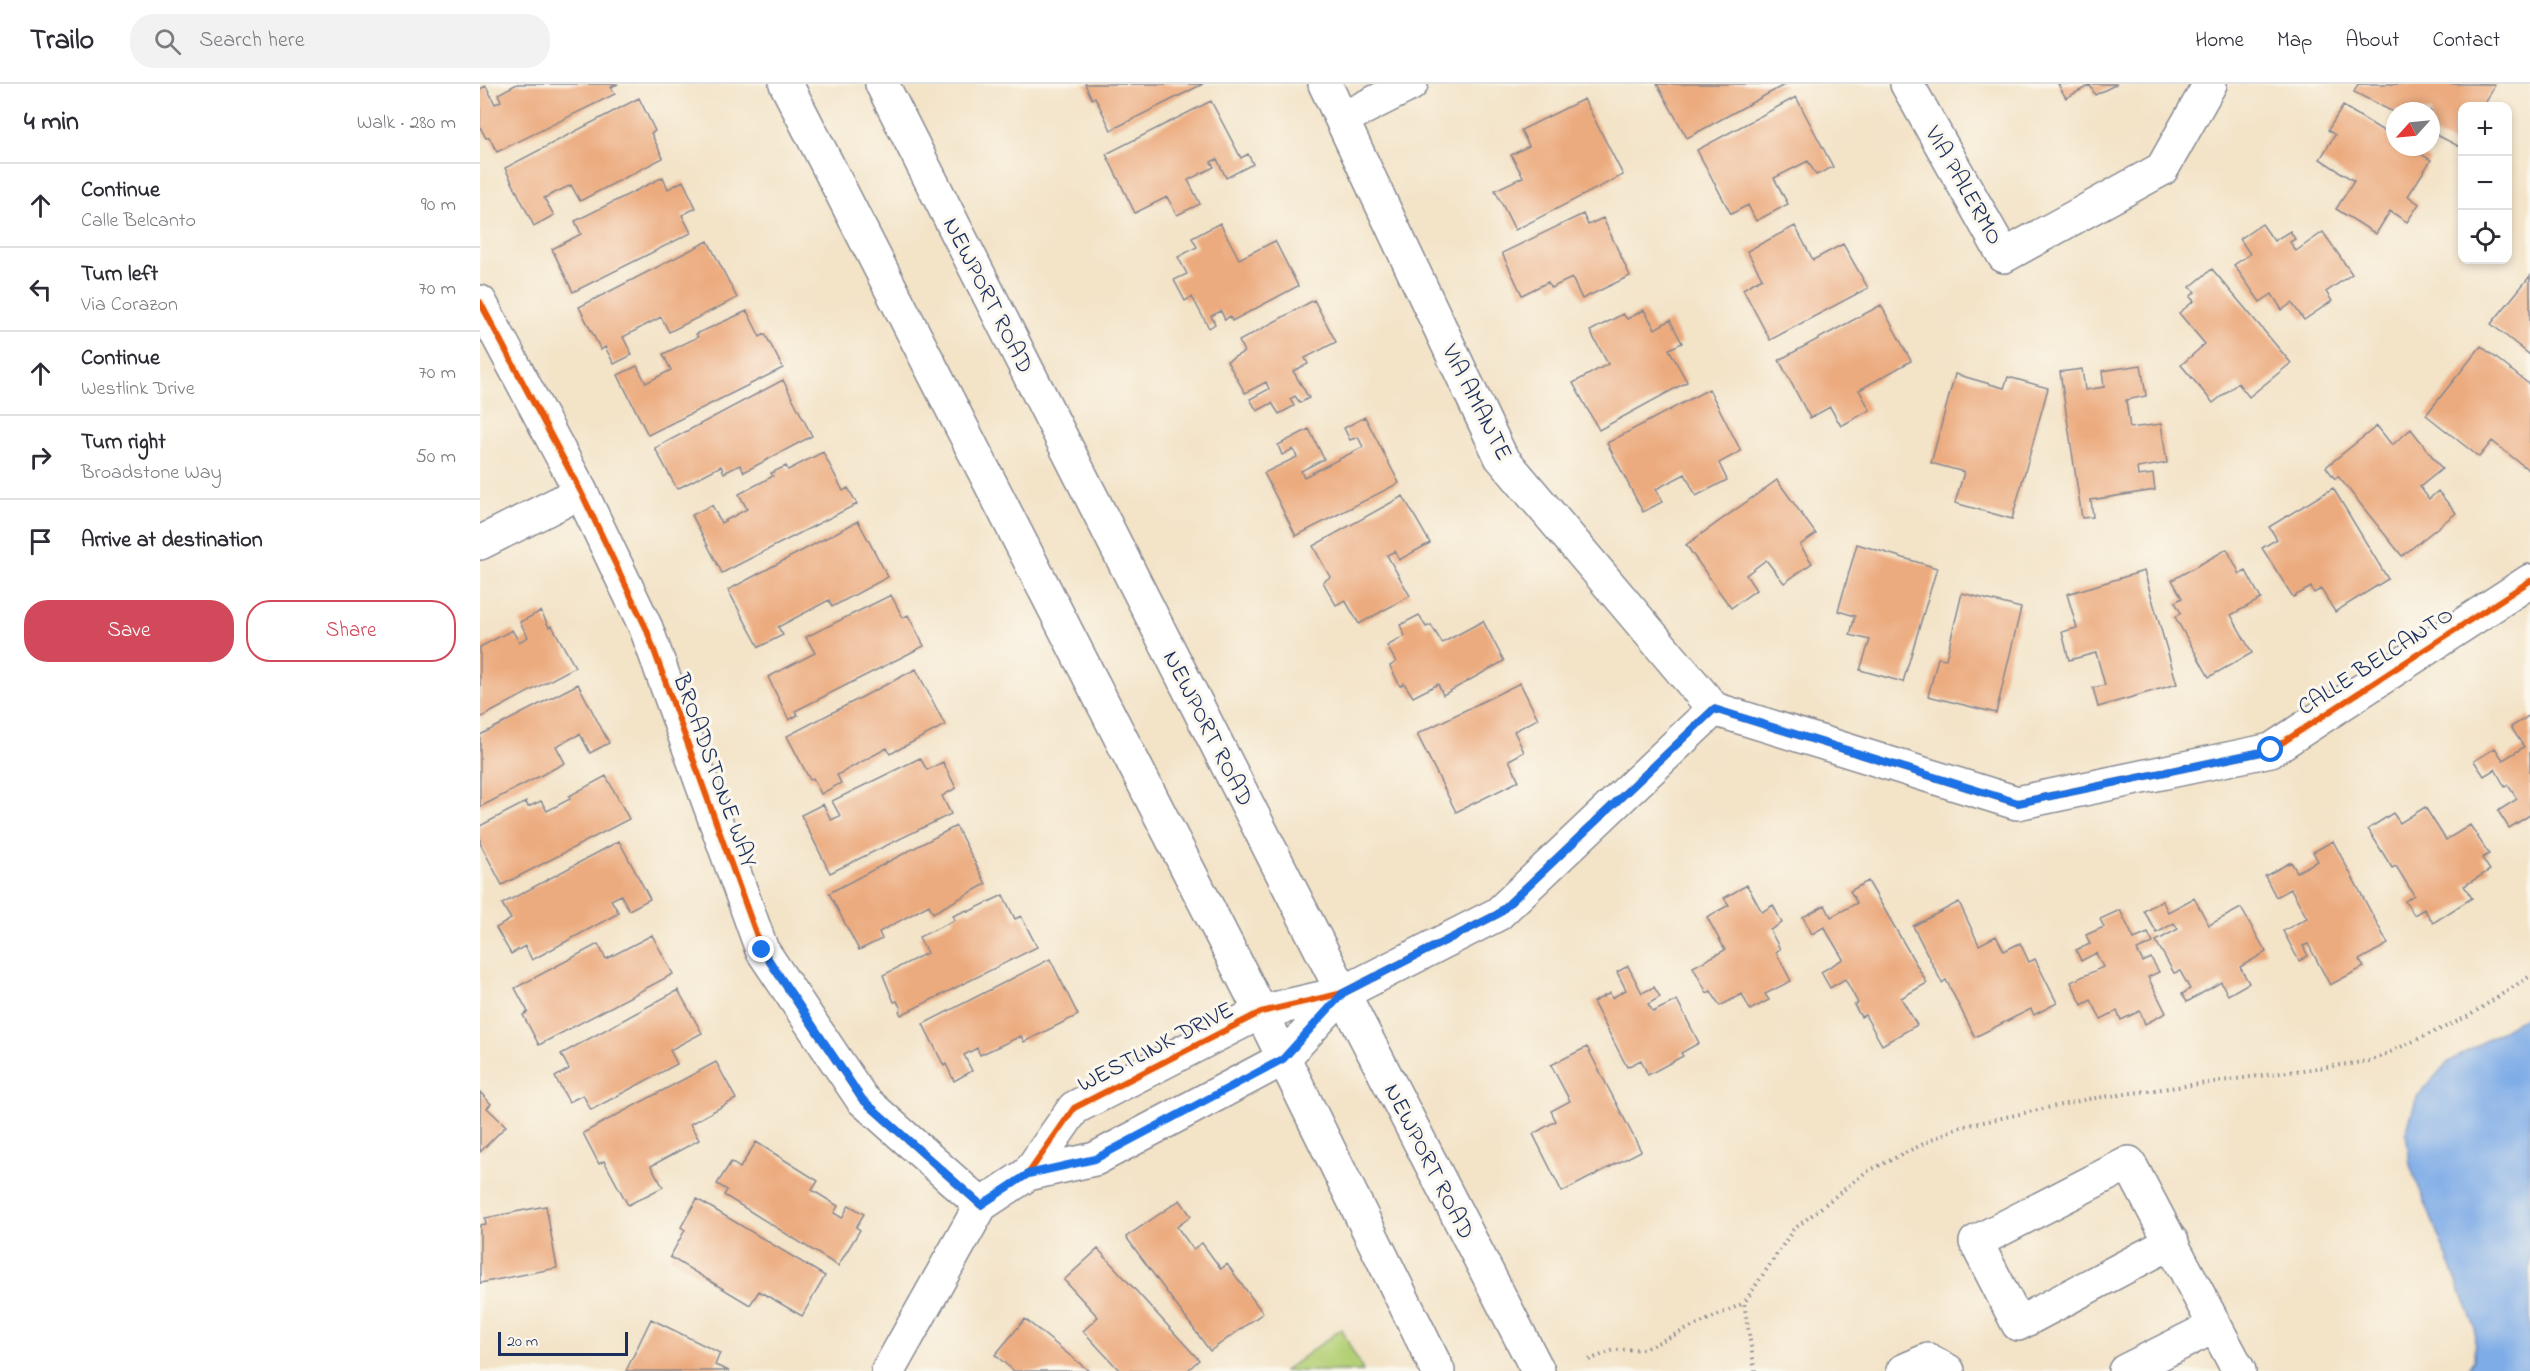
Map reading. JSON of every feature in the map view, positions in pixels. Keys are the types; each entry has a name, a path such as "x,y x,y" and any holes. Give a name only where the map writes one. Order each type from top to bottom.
{"street":[{"path":"786,84 1261,1012 1438,1371"},
{"name":"NEWPORT ROAD","path":"882,84 1343,993 1539,1371"},
{"name":"VIA AMANTE","path":"1325,84 1501,457 1714,709"},
{"path":"1342,119 1411,84"},
{"name":"VIA PALERMO","path":"1907,84 2004,256 2162,169 2210,84"},
{"name":"BROADSTONE WAY","path":"480,302 581,492 646,628 762,950 862,1099 981,1205"},
{"path":"480,543 581,492"},
{"name":"CALLE BELCANTO","path":"1714,709 2018,803 2271,750 2530,581"},
{"path":"1343,993 1498,914 1714,709"},
{"name":"WESTLINK DRIVE","path":"1028,1174 1074,1108 1261,1012 1343,993"},
{"name":"WESTLINK DRIVE","path":"888,1371 981,1205 1028,1174 1095,1159 1283,1059 1343,993"},
{"path":"2172,1242 2019,1324 1976,1242 2129,1163 2172,1242 2239,1371"},
{"path":"2125,1371 2215,1326"},
{"path":"1903,1371 1928,1360 1948,1371"}],"path":[{"path":"1589,1360 1614,1350 1644,1349 1743,1303 1793,1230 1866,1172 1956,1128 2088,1099 2370,1061 2467,1017 2530,976"},
{"path":"1743,1303 1755,1371"}],"green space":[{"path":"1341,1329 1363,1371 1284,1371"}],"water":[{"path":"2530,1014 2530,1371 2466,1371 2474,1360 2475,1327 2410,1165 2406,1132 2417,1097 2447,1063"}],"building":[{"path":"517,84 618,84 611,87 615,94 497,152 489,137 486,138 480,127 480,89 486,86 495,104 501,101 498,94"},
{"path":"1085,84 1203,84 1111,130 1095,97 1092,99"},
{"path":"1657,84 1786,84 1687,138"},
{"path":"2058,84 2117,84 2095,95 2090,85 2066,98"},
{"path":"2358,84 2495,85 2486,102 2458,102 2458,146 2440,137 2440,102 2386,102 2386,108 2354,92"},
{"path":"1796,97 1833,167 1816,175 1808,161 1774,178 1788,204 1756,221 1748,205 1731,214 1697,150"},
{"path":"639,98 655,131 651,133 663,158 580,201 571,185 544,198 554,215 534,226 505,168"},
{"path":"1584,99 1623,175 1515,230 1495,190 1523,177 1511,155 1529,146 1521,130"},
{"path":"1211,101 1241,158 1248,154 1253,164 1226,178 1217,159 1211,162 1214,167 1188,180 1200,204 1177,215 1167,197 1135,213 1106,154"},
{"path":"2343,106 2386,132 2386,156 2424,156 2431,160 2408,196 2419,204 2407,222 2390,211 2376,234 2336,209 2354,181 2320,159 2335,135 2328,130"},
{"path":"663,177 668,189 683,181 696,208 682,215 691,233 573,292 552,249 581,234 575,221"},
{"path":"1583,214 1588,225 1603,218 1630,276 1582,299 1572,278 1551,288 1548,282 1522,295 1502,253"},
{"path":"1220,223 1239,259 1275,241 1298,286 1232,321 1230,316 1225,320 1221,311 1211,316 1215,324 1209,328 1192,297 1185,301 1174,280 1187,274 1178,257 1197,247 1192,238"},
{"path":"2262,224 2274,241 2290,231 2295,239 2290,242 2296,251 2323,232 2352,274 2326,292 2332,301 2304,320 2292,303 2282,310 2272,294 2260,302 2234,265 2250,254 2240,239"},
{"path":"1795,226 1813,260 1843,244 1868,288 1770,340 1743,289 1762,278 1747,251"},
{"path":"708,241 737,298 669,332 661,317 623,337 632,355 614,364 605,347 601,350 579,307"},
{"path":"2212,269 2291,363 2249,397 2238,383 2213,403 2181,365 2205,344 2179,313 2194,301 2190,297 2195,292 2190,287"},
{"path":"2530,276 2530,355 2491,324"},
{"path":"1314,300 1336,342 1305,358 1308,364 1293,371 1309,398 1300,403 1295,396 1290,399 1294,406 1279,414 1272,403 1257,411 1250,399 1269,389 1266,382 1245,393 1227,361 1244,352 1239,341"},
{"path":"1881,305 1911,361 1859,390 1870,410 1841,426 1830,407 1810,418 1779,360"},
{"path":"1644,310 1655,329 1670,320 1682,343 1669,349 1687,382 1599,430 1573,383 1608,364 1590,331 1623,314 1627,319"},
{"path":"747,311 760,337 765,334 783,368 648,435 618,375 637,366 646,383 671,370 663,354 698,337 696,334"},
{"path":"2481,346 2530,385 2530,471 2492,441 2479,457 2426,415"},
{"path":"2141,365 2146,396 2126,400 2130,428 2161,424 2167,463 2137,468 2138,476 2153,474 2155,490 2091,500 2093,517 2082,518 2060,372 2082,369 2085,390 2104,387 2102,371"},
{"path":"1955,374 2004,388 2008,377 2048,388 2012,519 1955,503 1964,472 1931,463"},
{"path":"783,380 812,436 744,472 740,465 724,473 721,466 677,489 655,448"},
{"path":"1709,389 1741,451 1719,463 1727,480 1696,496 1685,474 1656,489 1662,502 1643,512 1607,443"},
{"path":"1365,417 1399,483 1296,536 1264,473 1297,457 1293,449 1282,455 1278,445 1309,429 1324,459 1301,471 1304,477 1363,447 1358,437 1350,440 1344,428"},
{"path":"2377,426 2392,445 2411,429 2442,469 2420,487 2429,499 2438,491 2456,513 2402,556 2338,476 2335,479 2326,467"},
{"path":"823,452 843,491 848,488 857,504 722,573 692,515 712,505 721,523 747,509 739,494 773,476 771,473 786,466 788,470"},
{"path":"1777,480 1816,534 1800,545 1812,563 1784,583 1766,560 1746,575 1756,590 1731,608 1686,545"},
{"path":"2333,488 2388,579 2335,612 2321,589 2314,593 2311,587 2293,597 2262,548 2277,539 2269,527"},
{"path":"1403,496 1430,543 1399,560 1395,551 1387,555 1410,596 1359,624 1345,600 1336,605 1323,582 1330,577 1313,546"},
{"path":"858,521 888,577 832,607 829,600 778,627 783,635 759,647 728,590"},
{"path":"1857,544 1937,568 1903,682 1860,670 1870,640 1850,635 1855,616 1838,611"},
{"path":"2227,549 2240,574 2246,571 2261,599 2231,615 2252,653 2209,677 2175,617 2181,613 2175,602 2182,598 2172,580"},
{"path":"2144,571 2177,684 2098,707 2093,688 2105,685 2096,653 2069,660 2062,632 2077,628 2067,594"},
{"path":"1962,593 2021,608 1996,713 1928,696 1938,658 1946,659"},
{"path":"891,595 903,618 908,615 924,646 795,711 798,715 789,720 768,677 815,653 806,637"},
{"path":"541,611 575,667 480,718 480,647 512,630 519,642 528,637 520,622"},
{"path":"1419,615 1426,627 1431,625 1442,643 1483,621 1504,661 1443,695 1438,684 1413,697 1404,683 1400,686 1390,666 1396,662 1387,646 1405,636 1400,625"},
{"path":"916,669 945,725 890,754 887,748 837,775 841,783 821,794 813,778 810,780 787,736"},
{"path":"1520,683 1538,719 1514,731 1524,752 1509,760 1519,781 1456,812 1417,734"},
{"path":"578,684 609,743 590,753 580,734 556,746 565,763 480,807 480,735"},
{"path":"2530,715 2530,815 2509,828 2498,811 2517,799 2508,785 2505,787 2495,769 2484,776 2474,761 2495,748 2503,760 2524,747 2511,727"},
{"path":"920,758 927,770 943,762 956,788 942,796 951,814 830,873 801,815 823,804 831,820 840,816 832,801"},
{"path":"606,776 629,819 502,885 480,843 480,826 526,802 528,807 541,801 547,811"},
{"path":"2425,807 2446,840 2470,825 2489,854 2482,858 2490,870 2464,886 2472,898 2433,923 2424,909 2414,915 2405,901 2414,895 2396,866 2392,868 2368,829 2393,813 2400,823"},
{"path":"956,826 986,884 933,913 929,905 879,932 882,939 859,950 829,893"},
{"path":"619,841 650,899 629,910 621,895 611,900 619,913 532,960 525,946 511,954 496,928 511,919 502,904"},
{"path":"2333,841 2388,944 2359,960 2364,967 2330,985 2308,944 2303,946 2308,956 2299,961 2283,931 2307,918 2291,889 2276,897 2265,876 2291,862 2297,872 2318,861 2313,852"},
{"path":"1868,881 1927,983 1901,998 1917,1025 1882,1045 1865,1015 1861,1017 1854,1005 1858,1003 1845,979 1830,988 1821,972 1843,959 1824,927 1812,934 1803,917 1825,905 1831,917 1857,903 1850,891"},
{"path":"1747,885 1762,912 1773,905 1782,923 1770,930 1780,949 1776,952 1791,981 1765,994 1769,1000 1750,1010 1742,994 1720,1006 1711,991 1707,993 1693,967 1725,950 1707,917 1729,905 1724,898"},
{"path":"1003,895 1015,919 1021,916 1037,947 901,1015 899,1011 901,1009 897,1001 894,1002 883,975 927,953 919,937 955,920 953,916 967,910 968,912"},
{"path":"2194,898 2209,925 2241,908 2266,952 2240,967 2249,983 2228,995 2221,982 2187,1002 2182,994 2190,989 2180,971 2174,973 2156,941 2178,929 2174,923 2157,933 2144,911 2162,900 2168,912"},
{"path":"1959,902 1979,945 1996,936 2004,951 2020,943 2029,962 2035,959 2057,1003 2034,1015 2031,1009 1975,1037 1946,980 1942,983 1913,926"},
{"path":"2120,910 2134,939 2148,933 2153,943 2137,950 2143,962 2151,958 2159,972 2148,977 2166,1013 2145,1024 2140,1011 2121,1020 2117,1011 2101,1019 2091,1000 2082,1005 2071,982 2103,967 2096,953 2081,961 2076,950 2090,944 2086,935 2104,927 2100,919"},
{"path":"652,935 673,974 539,1045 523,1015 528,1012 515,988 598,944 606,959"},
{"path":"1050,959 1078,1015 1024,1042 1021,1036 980,1055 977,1048 964,1055 972,1071 954,1081 923,1024"},
{"path":"1628,966 1642,993 1654,987 1660,997 1648,1004 1653,1012 1677,1000 1699,1043 1681,1053 1683,1056 1648,1075 1641,1060 1627,1067 1593,1002 1610,993 1612,998 1626,990 1617,972"},
{"path":"678,990 702,1033 670,1050 677,1064 591,1110 583,1095 569,1102 555,1077 569,1069 561,1054"},
{"path":"1587,1047 1641,1151 1562,1192 1533,1134 1556,1121 1551,1111 1570,1101 1551,1065"},
{"path":"716,1062 736,1099 690,1124 699,1140 651,1166 663,1187 628,1205 604,1161 599,1164 583,1133"},
{"path":"480,1092 491,1104 487,1108 506,1126 480,1152"},
{"path":"756,1142 818,1181 812,1190 838,1206 834,1213 842,1218 849,1205 864,1214 856,1227 860,1230 838,1266 724,1195 727,1190 717,1184 731,1162 740,1168"},
{"path":"697,1199 825,1276 802,1316 759,1291 750,1305 670,1257 685,1230 681,1227"},
{"path":"1180,1200 1191,1216 1177,1227 1193,1249 1202,1243 1221,1269 1227,1264 1263,1313 1210,1351 1126,1237"},
{"path":"546,1206 557,1268 480,1283 480,1225 486,1224 485,1218"},
{"path":"1098,1249 1199,1360 1187,1371 1120,1371 1083,1331 1098,1317 1064,1280"},
{"path":"651,1319 720,1353 715,1365 729,1371 626,1371"},
{"path":"1025,1319 1089,1371 1014,1371 995,1355"}],"cycle path":[{"path":"480,302 581,492 646,628 762,950 862,1099 981,1205"},
{"path":"1028,1174 1074,1108 1261,1012 1343,993 1498,914 1714,709 2017,803 2271,750 2530,581"}],"route":[{"path":"762,950 862,1099 981,1205 1028,1174 1095,1159 1283,1059 1343,993 1498,914 1714,709 2018,803 2271,750"}]}
